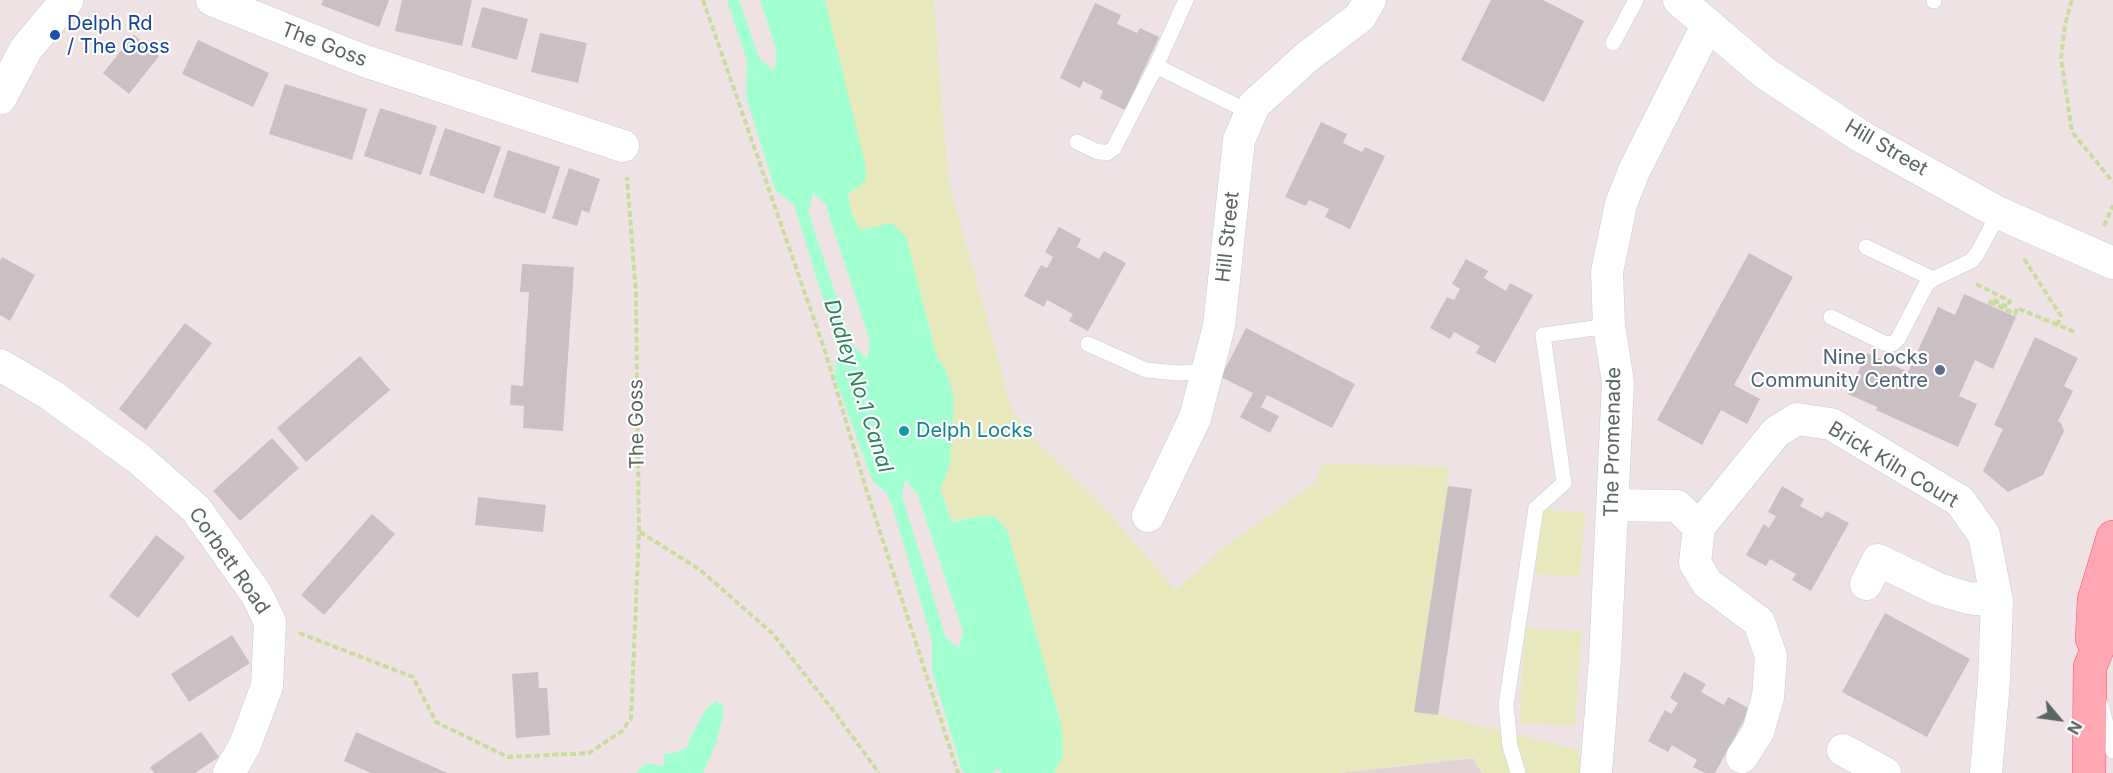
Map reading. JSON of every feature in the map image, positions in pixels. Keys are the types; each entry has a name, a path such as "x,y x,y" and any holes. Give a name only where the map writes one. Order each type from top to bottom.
{"main road":[{"path":"0,98 26,48 67,0"},
{"path":"2089,773 2090,667 2094,600 2113,537"},
{"path":"2090,667 2113,610"}],"street":[{"name":"The Goss","path":"212,0 362,60 623,146"},
{"name":"Hill Street","path":"1148,516 1195,418 1208,371 1219,326 1239,140 1254,105 1307,57 1360,17 1370,0"},
{"name":"Hill Street","path":"1679,0 1766,74 1994,223 2113,263"},
{"name":"The Promenade","path":"1596,773 1605,659 1618,382 1610,326 1607,272 1621,204 1640,155 1708,24"},
{"name":"Corbett Road","path":"0,365 51,395 140,459 196,509 257,595 270,622 267,686 245,745 229,773"},
{"name":"Brick Kiln Court","path":"1699,527 1776,432 1797,418 1831,424 1960,501 1984,535 1997,600 1994,681 1986,773"},
{"path":"1613,505 1677,506 1699,527 1695,563 1707,583 1759,622 1771,656 1768,697 1758,732 1742,757"},
{"path":"1866,584 1878,560 1938,589 1968,598 1997,600"},
{"path":"1843,750 1885,773"}],"lane":[{"path":"1077,142 1096,151 1107,153 1114,148 1156,66 1186,0"},
{"path":"1613,43 1636,0"},
{"path":"1156,66 1251,113"},
{"path":"1831,316 1884,343 1892,344 1898,339 1926,285 1933,279 1971,261 1994,223"},
{"path":"1866,247 1933,279"},
{"path":"1518,773 1510,746 1506,705 1536,508 1564,483 1543,335 1610,326"},
{"path":"1088,344 1146,370 1178,373 1208,371"},
{"path":"2090,667 2113,751"}],"path":[{"path":"703,0 825,351 864,482 958,773"},
{"path":"2072,0 2065,25 2061,58 2072,132 2113,182"},
{"name":"The Goss","path":"270,622 413,677 436,722 508,757 589,753 622,731 631,718 639,531 636,295 623,146"},
{"path":"2102,231 2113,205"},
{"path":"1994,223 2012,241 2061,316 2057,325"},
{"path":"1968,280 2010,301 2007,307 1992,299 1989,304 2014,314 2018,308 2075,332"},
{"path":"639,531 699,569 772,633 879,773"}],"shaded area":[{"path":"825,0 934,0 948,178 1013,412 1041,446 1102,505 1176,590 1223,548 1317,481 1321,464 1447,466 1448,486 1414,712 1438,715 1579,750 1579,773 1482,773 1473,758 1339,773 1054,773 1063,757 979,516 952,522 940,490 950,465 947,372 937,357 892,223 861,230 852,215"},
{"path":"1541,509 1585,513 1580,577 1535,574"},
{"path":"1525,628 1582,631 1575,726 1519,723"},
{"path":"1473,758 1482,773 1339,773"}],"water":[{"name":"Dudley No.1 Canal","path":"727,0 739,0 759,58 774,71 777,53 760,0 825,0 866,168 865,182 848,194 852,215 861,230 892,223 906,237 937,357 947,372 954,399 950,465 940,490 952,522 979,516 996,517 1008,532 1062,728 1063,757 1054,773 1002,773 996,768 994,773 965,773 962,770 932,671 932,640 892,505 886,492 873,482 835,377 839,350 794,205 775,190 746,97 747,61","holes":["813,193 825,204 870,341 867,359 852,344 808,211","905,479 918,495 963,632 959,648 946,638 902,496"]},
{"path":"716,701 723,705 723,718 716,743 703,773 636,773 647,763 659,766 665,763 664,753 675,753 688,747 689,740 706,709"}],"building":[{"path":"323,0 389,0 379,27 321,5"},
{"path":"402,0 472,0 462,46 395,31"},
{"path":"1491,0 1543,0 1584,21 1544,102 1461,60"},
{"path":"1095,3 1121,15 1117,24 1137,33 1140,28 1159,37 1125,110 1100,98 1103,91 1083,81 1080,88 1060,78"},
{"path":"482,7 528,19 517,60 471,47"},
{"path":"540,33 587,43 578,83 531,72"},
{"path":"134,35 159,56 129,94 103,73"},
{"path":"198,40 269,73 253,107 182,74"},
{"path":"285,84 367,109 352,160 269,134"},
{"path":"380,108 437,126 421,175 364,156"},
{"path":"1321,122 1347,134 1343,143 1362,152 1365,147 1385,156 1350,229 1325,217 1329,209 1309,200 1306,206 1285,197"},
{"path":"445,128 501,147 484,194 429,175"},
{"path":"508,150 560,167 545,214 493,197"},
{"path":"569,168 600,179 589,213 582,210 577,226 552,218"},
{"path":"1059,227 1081,239 1077,247 1099,259 1104,251 1126,263 1088,331 1069,321 1073,314 1047,300 1044,307 1024,296 1041,265 1047,268 1053,257 1045,252"},
{"path":"1749,253 1793,277 1734,385 1760,399 1747,424 1721,410 1702,445 1657,420"},
{"path":"2,257 35,275 10,321 0,315 0,261"},
{"path":"1466,259 1488,271 1484,278 1506,291 1510,283 1533,295 1495,363 1476,353 1480,346 1454,332 1450,339 1430,328 1447,297 1454,300 1460,289 1452,284"},
{"path":"522,264 574,267 563,431 523,428 524,406 510,405 511,385 523,386 529,292 520,292"},
{"name":"Nine Locks Community Centre","path":"1964,294 2016,317 1993,369 1975,360 1959,396 1977,404 1958,447 1876,410 1877,407 1848,394 1867,353 1908,372 1938,307 1955,315"},
{"path":"185,323 212,343 146,430 119,409"},
{"path":"1246,328 1355,384 1332,428 1267,395 1261,407 1279,416 1270,433 1240,417 1253,393 1221,377"},
{"path":"2035,337 2078,358 2064,386 2073,391 2058,421 2064,431 2043,475 2008,492 1983,471 2003,429 1994,425"},
{"path":"360,356 390,390 306,462 277,428"},
{"path":"272,438 299,468 240,521 213,491"},
{"path":"1448,486 1472,489 1438,715 1414,712"},
{"path":"1782,486 1804,499 1800,506 1822,518 1826,511 1849,523 1811,591 1792,580 1796,574 1770,559 1766,566 1746,555 1764,524 1769,528 1776,516 1768,512"},
{"path":"478,497 546,505 543,532 475,525"},
{"path":"372,514 395,534 324,615 301,595"},
{"path":"156,535 185,557 138,618 109,596"},
{"path":"1885,613 1970,659 1927,737 1842,692"},
{"path":"232,635 250,663 189,702 171,674"},
{"path":"538,672 539,688 547,688 550,735 516,738 512,674"},
{"path":"1684,672 1706,684 1701,692 1724,705 1728,697 1750,709 1715,773 1705,773 1693,767 1697,760 1672,745 1668,752 1648,741 1665,710 1671,714 1678,703 1670,698"},
{"path":"201,732 219,757 195,773 154,773 150,767"},
{"path":"356,732 447,773 371,773 344,761"}],"place":[{"name":"Delph Rd / The Goss","path":"55,35"},
{"name":"Nine Locks Community Centre","path":"1940,370"},
{"name":"Delph Locks","path":"904,431"}]}
